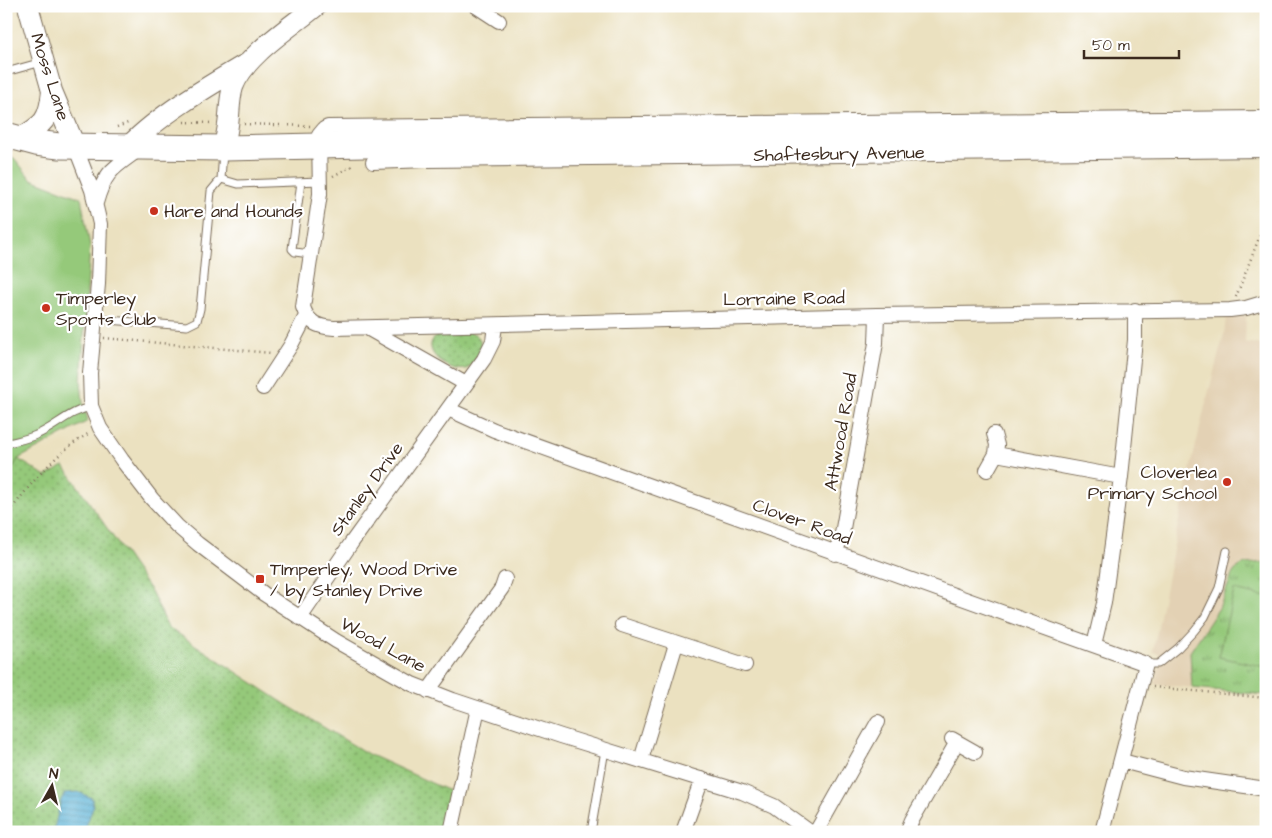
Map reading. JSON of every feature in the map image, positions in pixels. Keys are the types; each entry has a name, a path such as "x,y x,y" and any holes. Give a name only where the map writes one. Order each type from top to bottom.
{"highway":[{"name":"Shaftesbury Avenue","path":"13,137 51,145 224,148 321,137 376,148 411,152 1130,127 1266,134"}],"main road":[{"name":"Moss Lane","path":"28,6 52,91 76,146"},
{"path":"224,148 229,104 233,86 238,77 250,61 304,10"},
{"path":"136,146 143,132 250,61"},
{"path":"13,137 36,128 48,115 52,91"}],"street":[{"path":"476,6 498,21"},
{"name":"Shaftesbury Avenue","path":"376,148 1130,127 1266,118"},
{"path":"263,388 284,356 306,316 302,307 320,194 321,137"},
{"name":"Wood Lane","path":"76,146 100,224 90,387 92,407 100,428 144,489 177,526 223,564 300,618 412,684 605,750 742,792 774,806 810,832"},
{"path":"95,204 101,185 111,170 136,146"},
{"name":"Shaftesbury Avenue","path":"411,152 1266,150"},
{"name":"Lorraine Road","path":"306,316 315,324 326,328 877,315 1230,310 1246,308 1266,302"},
{"path":"1094,645 1104,603 1121,477 1136,340 1135,310"},
{"name":"Attwood Road","path":"836,554 842,534 876,343 877,315"},
{"name":"Stanley Drive","path":"300,618 490,349 495,335 495,324"},
{"path":"366,327 466,384"},
{"name":"Clover Road","path":"448,409 494,430 1146,664"},
{"path":"987,470 996,454 997,445 994,434"},
{"path":"996,454 1121,477"},
{"path":"428,691 502,588 505,579"},
{"path":"622,625 744,665"},
{"path":"641,760 676,644"},
{"path":"1102,832 1146,664"},
{"path":"451,832 478,708"},
{"path":"816,832 878,722"},
{"path":"907,832 954,741 975,752"},
{"path":"1122,761 1183,777 1266,789"},
{"path":"683,832 702,779"}],"lane":[{"path":"6,72 44,61"},
{"path":"95,318 187,326 197,321 202,290 211,191 221,179 224,148"},
{"path":"221,179 238,184 320,181"},
{"path":"301,182 292,250 310,254"},
{"path":"6,444 37,435 68,415 84,408 92,407"},
{"path":"1146,664 1158,664 1194,632 1219,588 1227,551"},
{"path":"591,832 605,750"}],"path":[{"path":"158,121 215,123"},
{"path":"247,124 315,126 321,137"},
{"path":"320,181 357,164 376,148"},
{"path":"1230,310 1266,220"},
{"path":"93,337 270,353 284,356"},
{"path":"6,516 31,483 62,452 100,428"},
{"path":"1142,685 1266,698"}],"shaded area":[{"name":"Cloverlea Primary School","path":"1246,316 1245,342 1266,346 1266,695 1154,684 1163,655 1153,652 1181,509 1224,334 1226,317"}],"green space":[{"name":"Timperley Sports Club","path":"6,155 14,158 31,179 81,198 90,246 81,381 83,403 88,421 18,459 6,479"},
{"path":"444,332 468,332 475,334 479,338 481,343 478,354 467,369 450,367 436,357 431,344 435,337"},
{"path":"18,459 46,476 64,466 152,593 168,627 285,704 368,754 449,791 439,832 6,832 6,479"},
{"path":"1266,562 1266,695 1192,688 1190,652 1219,608 1233,573 1238,567 1245,564"},
{"path":"1234,590 1266,597 1266,667 1219,657"}],"water":[{"path":"78,792 92,798 93,807 84,832 55,832 54,829 61,800 65,793"}],"place":[{"name":"Hare and Hounds","path":"154,211"},
{"name":"Timperley Sports Club","path":"46,308"},
{"name":"Cloverlea Primary School","path":"1227,482"},
{"name":"TImperley, Wood Drive / by Stanley Drive","path":"260,579"}]}
